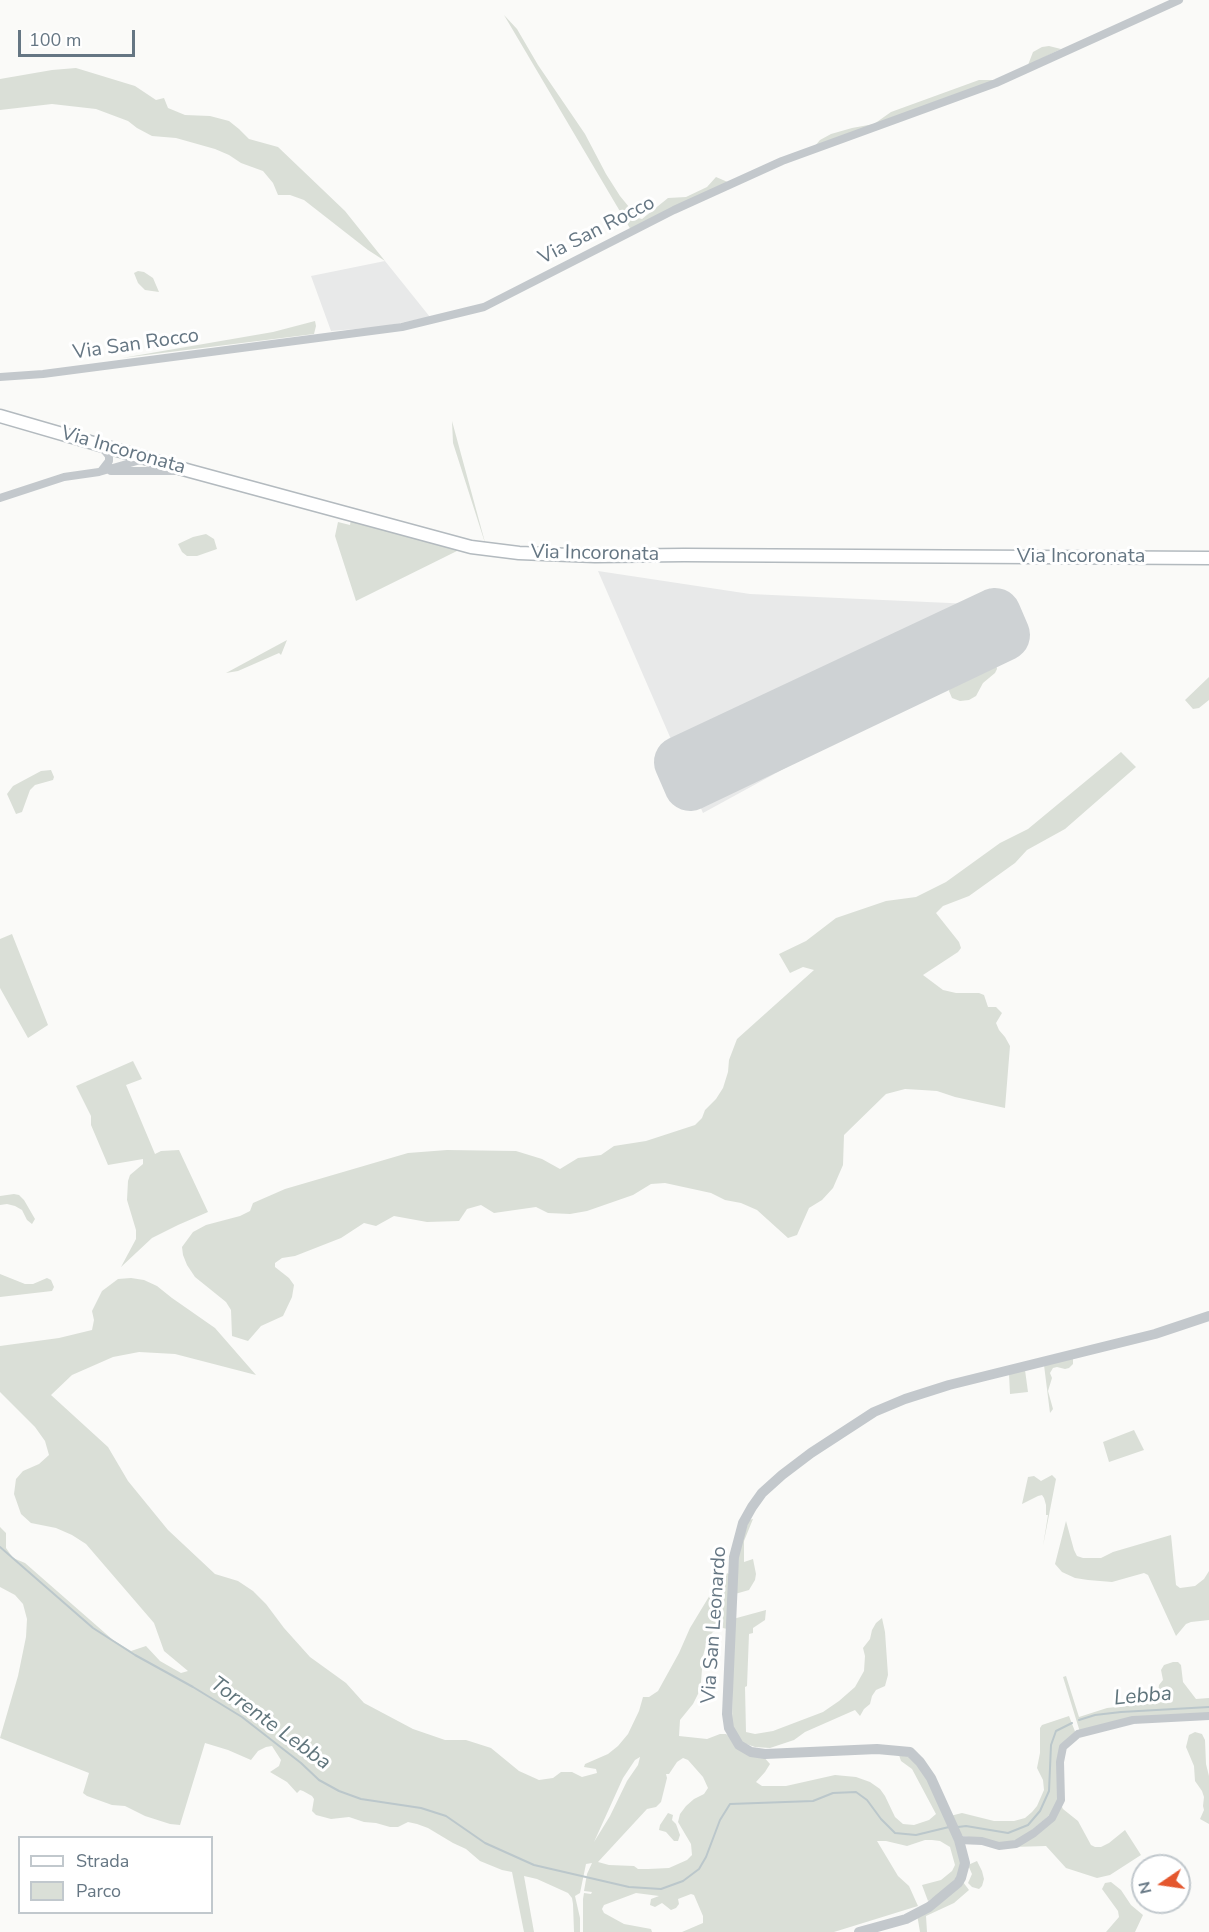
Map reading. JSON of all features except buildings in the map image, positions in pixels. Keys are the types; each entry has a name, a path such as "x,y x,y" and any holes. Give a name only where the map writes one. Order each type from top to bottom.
{"main road":[{"name":"Via Incoronata","path":"0,416 190,471 471,547 519,553 595,556 1209,558"}],"street":[{"name":"Via San Rocco","path":"0,377 43,374 402,327 484,307 674,210 782,161 996,83 1179,0"},
{"path":"99,445 109,456 109,461 99,472"},
{"path":"99,472 148,458"},
{"path":"128,471 142,467 148,458"},
{"path":"0,498 64,477 99,472 190,471"},
{"name":"Via San Leonardo","path":"859,1932 906,1919 930,1907 961,1878 965,1866 957,1836 931,1778 910,1752 877,1749 765,1754 751,1752 740,1744 729,1728 727,1714 734,1557 743,1523 752,1507 782,1475 811,1453 874,1412 905,1399 949,1385 1155,1334 1209,1316"},
{"path":"957,1836 999,1846 1016,1845 1052,1818 1061,1800 1060,1762 1063,1747 1078,1734 1133,1720 1209,1716"}],"shaded area":[{"path":"385,261 430,317 380,327 331,331 311,276"},
{"path":"598,571 750,594 1016,606 1001,650 703,813"}],"green space":[{"path":"504,15 517,29 538,65 585,134 620,196 638,218 642,219 668,198 686,197 707,187 716,177 730,183 631,230"},
{"path":"1049,46 1061,49 1028,65 1033,52"},
{"path":"76,68 135,86 156,100 164,98 168,108 185,115 210,116 229,121 249,139 278,147 345,211 385,261 304,200 290,195 278,195 273,183 263,171 241,163 215,149 176,138 152,136 128,121 96,109 52,104 0,110 0,79"},
{"path":"979,80 997,80 814,147 820,140 831,134 874,124 891,112"},
{"path":"138,271 153,278 159,292 145,290 138,283 134,273"},
{"path":"315,321 314,334 122,358 273,332"},
{"path":"452,421 486,546 453,443"},
{"path":"351,519 461,549 356,601 335,536 338,522 350,525"},
{"path":"206,534 214,539 217,549 197,556 187,556 182,552 178,544"},
{"path":"287,640 281,655 279,653 238,671 226,673"},
{"path":"991,658 996,662 997,669 983,683 976,696 960,701 952,698 950,687 970,676 983,662"},
{"path":"1209,677 1209,700 1199,708 1193,709 1185,700"},
{"path":"1121,752 1136,767 1065,829 1027,850 1015,863 969,896 943,906 936,913 959,942 961,948 923,975 943,990 984,995 988,1007 996,1007 1002,1013 996,1023 1010,1046 1005,1108 937,1091 905,1089 886,1094 844,1135 843,1165 833,1188 822,1200 809,1208 797,1235 788,1238 757,1210 741,1203 725,1200 711,1193 665,1183 651,1184 633,1195 587,1211 570,1214 548,1213 536,1207 494,1213 481,1205 467,1209 459,1221 427,1222 394,1216 376,1226 364,1223 341,1238 295,1256 282,1258 275,1263 275,1267 294,1285 292,1297 283,1316 261,1326 248,1341 232,1336 231,1310 226,1302 195,1277 187,1265 182,1247 193,1232 206,1225 240,1216 250,1211 253,1203 285,1189 408,1153 447,1150 516,1151 542,1159 560,1169 578,1158 601,1155 614,1146 646,1141 695,1125 723,1088 729,1060 737,1039 814,970 803,967 790,973 779,954 806,941 836,918 886,901 916,897 946,882 1000,843 1028,829"},
{"path":"51,770 53,780 35,785 30,790 22,812 16,814 7,794 13,786 41,771"},
{"path":"12,934 48,1025 28,1038 0,988 0,939"},
{"path":"133,1061 142,1079 126,1085 155,1154 161,1151 179,1150 208,1212 152,1238 121,1267 136,1239 136,1230 127,1200 128,1181 130,1175 143,1164 143,1159 108,1165 91,1125 91,1116 76,1086"},
{"path":"14,1194 24,1200 35,1219 32,1224 22,1210 7,1204 0,1205 0,1196"},
{"path":"0,1274 25,1284 33,1284 47,1278 51,1280 54,1287 52,1291 0,1297"},
{"path":"118,1279 144,1280 157,1286 215,1328 256,1375 175,1354 139,1352 113,1357 72,1375 51,1395 108,1447 128,1481 168,1530 215,1574 238,1581 253,1591 310,1657 346,1683 364,1703 413,1729 445,1740 466,1740 491,1748 519,1771 539,1780 553,1778 561,1772 572,1772 582,1777 597,1773 596,1769 584,1767 585,1764 608,1754 628,1734 643,1697 649,1697 658,1691 690,1628 716,1585 727,1573 730,1575 727,1629 723,1628 713,1632 708,1637 698,1694 680,1720 679,1736 707,1739 726,1734 763,1756 770,1764 756,1782 762,1786 786,1786 835,1775 856,1777 870,1782 885,1796 895,1817 903,1824 914,1825 929,1820 936,1814 912,1769 901,1761 899,1755 907,1755 925,1773 960,1851 961,1864 958,1876 945,1890 928,1901 922,1885 941,1880 952,1871 955,1865 950,1847 940,1841 932,1840 907,1846 877,1841 898,1876 909,1886 918,1906 834,1932 682,1932 703,1923 703,1916 694,1895 678,1899 679,1904 671,1910 662,1903 655,1907 650,1905 651,1899 659,1896 636,1893 604,1905 602,1909 604,1913 624,1924 651,1929 652,1932 583,1932 584,1893 591,1894 592,1892 584,1891 592,1863 586,1864 580,1893 575,1896 580,1918 580,1932 574,1932 573,1904 568,1893 537,1879 524,1876 534,1932 524,1932 512,1872 480,1861 466,1849 417,1824 408,1822 398,1827 390,1827 349,1817 331,1819 316,1815 312,1811 314,1799 312,1796 300,1790 297,1793 287,1782 270,1772 279,1766 281,1760 272,1746 258,1751 251,1760 205,1743 180,1825 170,1824 145,1816 125,1806 112,1805 87,1796 83,1793 89,1773 0,1738 18,1676 26,1637 27,1619 23,1604 15,1595 0,1587 0,1527 6,1533 6,1548 13,1558 25,1563 113,1640 131,1651 146,1646 160,1661 181,1673 188,1671 164,1651 154,1623 86,1544 56,1528 31,1523 21,1514 14,1494 16,1479 23,1471 39,1464 49,1455 45,1441 35,1427 0,1392 0,1346 59,1338 92,1330 94,1320 92,1311 102,1291","holes":["640,1757 638,1765 594,1842 623,1778 635,1760","683,1758 688,1760 703,1777 708,1788 704,1794 686,1806 678,1822 691,1844 692,1855 687,1860 669,1868 638,1869 634,1866 598,1862 647,1809 656,1807 661,1802 666,1774 669,1774 677,1762"]},
{"path":"1073,1358 1073,1364 1069,1368 1053,1368 1050,1373 1052,1378 1048,1391 1053,1409 1050,1413 1044,1365"},
{"path":"1025,1370 1028,1392 1010,1394 1009,1374"},
{"path":"1134,1430 1144,1450 1109,1462 1103,1442"},
{"path":"1052,1475 1056,1479 1043,1546 1048,1515 1046,1515 1044,1498 1042,1495 1038,1496 1022,1504 1028,1477 1034,1476 1041,1481"},
{"path":"753,1519 744,1541 744,1562 753,1559 755,1580 749,1590 735,1594 740,1546 749,1520"},
{"path":"1066,1521 1074,1550 1077,1556 1083,1558 1101,1558 1113,1552 1171,1535 1176,1585 1180,1588 1195,1586 1204,1579 1209,1571 1209,1620 1186,1624 1176,1636 1148,1575 1144,1573 1112,1582 1075,1578 1062,1572 1055,1564"},
{"path":"766,1610 765,1620 753,1628 753,1633 749,1634 747,1686 745,1687 746,1732 755,1734 773,1731 823,1712 839,1701 855,1687 864,1671 863,1648 870,1639 876,1623 882,1618 888,1675 885,1686 876,1690 870,1704 860,1716 855,1710 805,1732 794,1740 770,1748 743,1743 732,1725 733,1619"},
{"path":"1173,1662 1181,1665 1183,1682 1196,1699 1209,1698 1209,1718 1180,1715 1080,1732 1063,1677 1066,1676 1079,1717 1107,1708 1163,1702 1158,1694 1159,1685 1163,1680 1161,1670 1164,1665"},
{"path":"1069,1716 1076,1734 1063,1745 1057,1807 1054,1812 1028,1835 1006,1844 958,1835 950,1816 962,1813 994,1821 1014,1821 1025,1818 1032,1812 1044,1790 1043,1780 1037,1768 1040,1753 1040,1728 1042,1725"},
{"path":"1195,1732 1202,1734 1205,1740 1209,1776 1209,1824 1200,1819 1204,1810 1204,1797 1195,1781 1194,1766 1186,1747 1189,1735"},
{"path":"1061,1805 1078,1821 1091,1845 1101,1847 1125,1830 1140,1854 1131,1854 1131,1861 1110,1875 1097,1878 1066,1868 1046,1846 1013,1847"},
{"path":"668,1813 673,1815 672,1820 680,1835 678,1841 674,1841 666,1832 659,1830"},
{"path":"977,1861 984,1879 979,1889 968,1883 972,1874 968,1865"},
{"path":"963,1882 969,1890 954,1903 926,1916 927,1932 920,1932 917,1914"},
{"path":"1111,1882 1121,1890 1131,1905 1131,1914 1143,1915 1135,1932 1106,1932 1119,1917 1118,1911 1102,1889 1105,1883"}],"waterway":[{"name":"Torrente Lebba","path":"0,1547 93,1628 242,1717 319,1780 361,1799 421,1808 446,1816 485,1843 534,1865 629,1887 661,1889 683,1881 699,1869 720,1820 730,1804 813,1801 833,1793 856,1792 867,1800 895,1833 916,1835 949,1827"},
{"name":"Lebba","path":"1079,1720 1095,1715 1121,1712 1209,1707"},
{"name":"Lebba","path":"958,1827 966,1826 1008,1833 1028,1825 1040,1811 1049,1791 1051,1745 1056,1731 1072,1723"}],"runway":[{"path":"995,614 1004,635 690,785 680,762 995,614"}]}
